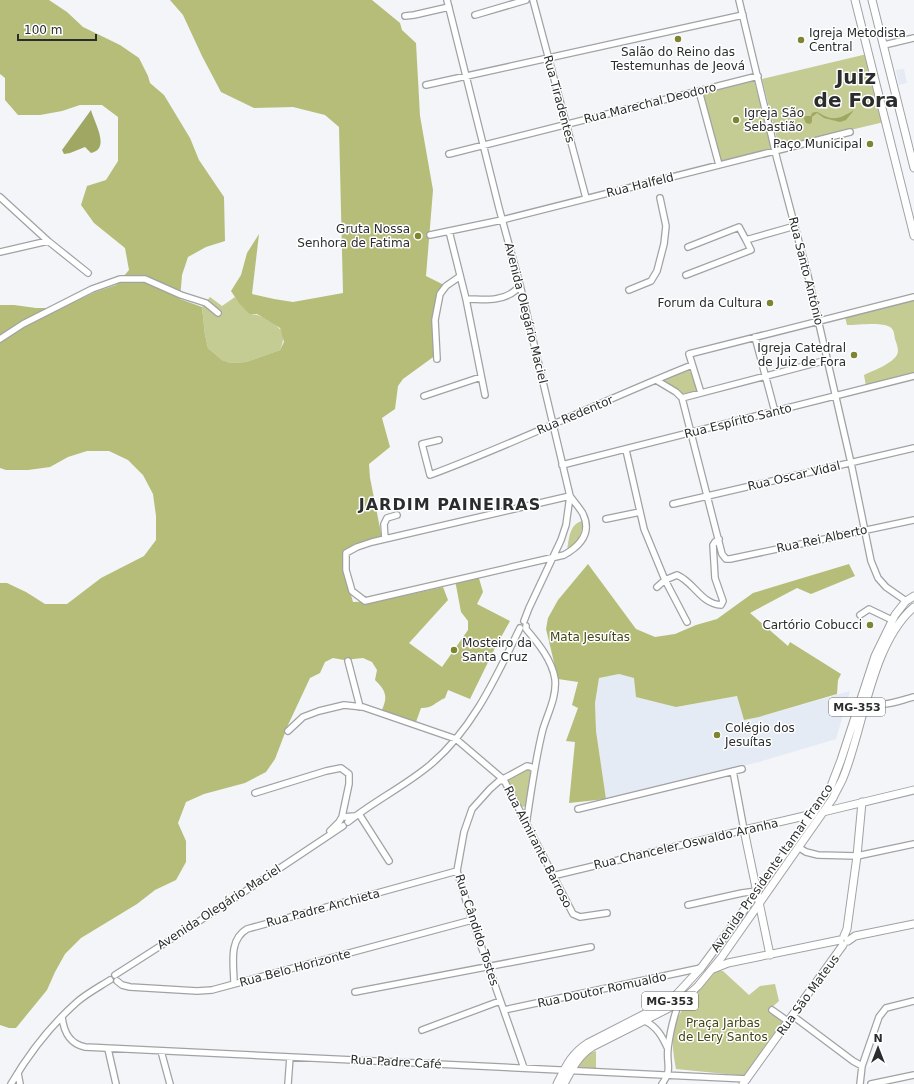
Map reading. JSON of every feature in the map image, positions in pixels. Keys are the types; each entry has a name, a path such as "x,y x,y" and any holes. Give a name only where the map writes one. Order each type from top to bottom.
{"main road":[{"path":"855,0 914,236"},
{"path":"872,0 914,168"},
{"name":"Avenida Presidente Itamar Franco","path":"564,1084 568,1070 568,1063 578,1049 668,1002 701,968 813,814 831,786 837,772 874,656 892,620 906,601 914,596"},
{"path":"888,642 889,636 906,607 906,601"},
{"name":"Avenida Presidente Itamar Franco","path":"557,1084 583,1053 592,1047 679,1003 698,986 720,958 833,798 843,778 866,700 881,656 903,618 914,607"},
{"name":"Rua Chanceler Oswaldo Aranha","path":"744,830 914,790"},
{"name":"Rua São Mateus","path":"745,1081 791,1019 846,940 857,856 862,802"},
{"path":"744,830 770,955"},
{"path":"749,902 759,904"},
{"path":"711,970 728,963 846,940 914,924"}],"street":[{"name":"Avenida Olegário Maciel","path":"116,978 322,839 344,821 357,815 426,768 446,751 484,700 523,625 552,557 561,540 566,525 570,496 520,285 502,220 447,0"},
{"path":"475,15 526,0"},
{"name":"Rua Tiradentes","path":"533,0 586,198"},
{"name":"Rua Santo Antônio","path":"739,0 818,321 866,530 871,561 878,578 886,588 906,601"},
{"path":"405,16 449,7"},
{"path":"426,85 743,15"},
{"path":"884,45 914,38"},
{"name":"Rua Marechal Deodoro","path":"449,154 758,76"},
{"path":"699,91 719,165"},
{"name":"Rua Halfeld","path":"430,236 502,220 850,132"},
{"path":"0,197 88,273"},
{"path":"629,290 651,281 657,271 664,244 666,226 660,198"},
{"path":"746,240 795,226"},
{"path":"686,275 751,250 739,227 688,247"},
{"path":"449,232 459,277 466,299 485,395"},
{"path":"0,252 48,240"},
{"path":"437,359 435,320 440,294 446,286 459,277"},
{"path":"0,339 23,324 92,289 120,280 145,279 181,295 206,303 218,313"},
{"path":"466,299 481,300 510,295 517,291 520,285"},
{"path":"701,394 689,354 914,297"},
{"path":"755,337 775,412"},
{"path":"682,398 827,360"},
{"name":"Rua Redentor","path":"439,440 422,444 430,475 553,425 692,365"},
{"name":"Rua Espírito Santo","path":"562,465 914,376"},
{"path":"424,396 481,377"},
{"path":"656,380 676,392 682,398 719,539 713,546 716,578 723,601 721,605 717,605 706,599 697,593 684,578 677,575 665,580 657,587"},
{"name":"Rua Oscar Vidal","path":"673,504 914,448"},
{"path":"626,450 640,512 649,543 665,580 687,622"},
{"path":"570,496 583,514 586,522 585,532 582,541 574,549 564,555 365,601 352,591 346,570 346,553 357,547 372,542 570,496"},
{"path":"606,519 640,512"},
{"path":"385,539 384,524 387,518 397,515"},
{"name":"Rua Rei Alberto","path":"719,539 722,554 726,558 730,559 914,520"},
{"path":"860,615 869,609 892,620"},
{"path":"523,625 541,648 551,665 555,680 554,694 543,729 534,769 526,825"},
{"path":"348,661 360,707"},
{"path":"866,700 881,705 914,697"},
{"name":"Rua Almirante Barroso","path":"288,731 303,717 319,711 344,705 360,707 456,739 503,780 568,907 575,916 580,917 607,913"},
{"name":"Rua Cândido Tostes","path":"524,1068 472,920 457,871 464,832 472,809 499,781 527,766 534,769"},
{"path":"255,793 326,771 341,768 349,774 344,821"},
{"path":"578,809 742,769"},
{"path":"733,771 744,830"},
{"path":"518,808 524,810 529,806"},
{"path":"357,815 390,861"},
{"name":"Rua Chanceler Oswaldo Aranha","path":"552,876 744,830"},
{"path":"798,847 806,852 818,855 857,856 914,844"},
{"name":"Rua Padre Anchieta","path":"234,984 235,943 241,933 247,929 457,871"},
{"path":"688,905 742,892 757,891"},
{"path":"742,892 746,895 749,902"},
{"name":"Rua Belo Horizonte","path":"62,1018 77,1002 110,980 113,982 116,978 122,985 130,987 198,991 212,990 472,920"},
{"path":"355,992 591,947"},
{"path":"720,958 728,963"},
{"name":"Rua Doutor Romualdo","path":"504,1010 701,968"},
{"path":"422,1030 500,1001"},
{"path":"860,1084 862,1066 879,1017 886,1008 914,1001"},
{"path":"662,1084 669,1075 668,1050 672,1022 679,1003"},
{"path":"772,1010 791,1019 862,1066"},
{"path":"11,1084 40,1042 62,1018"},
{"name":"Rua Padre Café","path":"62,1018 63,1026 68,1037 78,1046 85,1047 669,1075 745,1081"},
{"path":"645,1021 659,1032 668,1050"},
{"path":"108,1048 114,1084"},
{"path":"161,1051 170,1084"},
{"path":"288,1084 290,1057"},
{"path":"18,1073 20,1084"},
{"path":"871,1084 914,1075"}],"shaded area":[{"path":"904,69 907,83 899,85 896,70"},
{"path":"91,110 100,134 100,146 97,150 91,153 85,147 64,154 62,150"},
{"path":"854,110 846,120 840,122 824,118 817,113 812,117 812,122 810,124 806,123 804,119 805,116 811,116 812,113 816,112 831,118 838,118"},
{"name":"Colégio dos Jesuítas","path":"619,674 634,678 676,707 737,696 744,720 850,691 836,739 759,762 606,799 596,731 595,703 599,678"}],"green space":[{"path":"0,0 49,0 67,12 83,27 120,45 139,58 150,83 164,95 190,138 199,160 224,197 225,241 206,247 188,257 182,275 180,299 202,307 208,348 222,360 231,363 246,362 280,350 284,342 280,328 257,314 249,314 231,291 241,275 247,253 259,234 252,294 293,302 343,293 339,127 325,115 293,107 254,108 221,92 183,15 170,0 372,0 400,23 402,30 416,43 420,116 433,190 426,276 446,286 433,314 436,355 403,379 398,386 395,409 382,418 390,447 369,464 370,478 382,538 346,549 344,569 353,602 380,601 443,587 448,600 409,643 442,667 468,630 468,621 461,612 455,580 478,575 483,592 477,604 510,621 470,699 448,690 445,698 431,706 421,708 416,722 382,710 385,701 385,694 382,687 375,680 377,670 372,662 363,658 344,660 333,658 325,662 320,673 310,678 288,725 275,759 266,772 245,783 204,794 186,802 178,823 186,841 186,862 176,880 155,890 137,904 81,938 65,954 47,990 16,1028 9,1028 0,1025 0,583 7,583 26,592 45,604 67,604 101,578 144,556 156,540 156,516 153,494 143,475 128,460 109,451 87,451 68,457 50,467 28,470 6,470 0,468 0,305 57,308 116,285 129,270 125,248 94,223 81,205 87,186 106,180 118,161 118,117 102,105 80,105 62,111 40,115 18,115 5,100 5,78 0,74"},
{"path":"867,54 884,122 779,147 762,79"},
{"path":"754,80 772,150 720,163 702,93"},
{"path":"210,297 222,306 235,297 249,314 260,316 280,329 283,340 280,350 246,362 231,363 222,360 208,348 205,335 202,307"},
{"path":"914,300 914,373 866,386 864,375 878,369 894,359 897,355 898,349 893,329 888,326 874,324 847,325 845,317"},
{"path":"685,369 692,375 698,391 686,394 677,392 659,380"},
{"path":"582,521 583,523 578,539 567,551 570,533 574,525"},
{"name":"Mata Jesuítas","path":"588,564 636,629 655,637 675,634 696,625 717,619 753,593 849,564 855,576 811,594 797,588 750,613 788,646 790,642 841,674 838,680 837,694 744,720 737,696 676,707 636,697 634,678 619,674 599,678 595,703 596,731 606,799 569,803 575,742 566,741 578,708 572,705 578,682 558,679 546,629 548,618 558,600"},
{"path":"526,769 530,769 532,773 527,804 524,807 520,806 507,780"},
{"name":"Praça Jarbas de Lery Santos","path":"716,971 723,971 749,995 760,986 775,984 779,1001 769,1010 785,1023 746,1076 676,1069 673,1052 673,1035 678,1017 689,1000"},
{"path":"596,1051 596,1069 576,1067 584,1055"}],"place":[{"name":"Salão do Reino das Testemunhas de Jeová","path":"678,39"},
{"name":"Igreja Metodista Central","path":"801,40"},
{"name":"Igreja São Sebastião","path":"736,120"},
{"name":"Paço Municipal","path":"870,144"},
{"name":"Gruta Nossa Senhora de Fatima","path":"418,236"},
{"name":"Forum da Cultura","path":"770,303"},
{"name":"Igreja Catedral de Juiz de Fora","path":"854,355"},
{"name":"Cartório Cobucci","path":"870,625"},
{"name":"Mosteiro da Santa Cruz","path":"454,650"},
{"name":"Colégio dos Jesuítas","path":"717,735"}],"district":[{"name":"Juiz de Fora","path":"856,88"},
{"name":"JARDIM PAINEIRAS","path":"450,504"}]}
